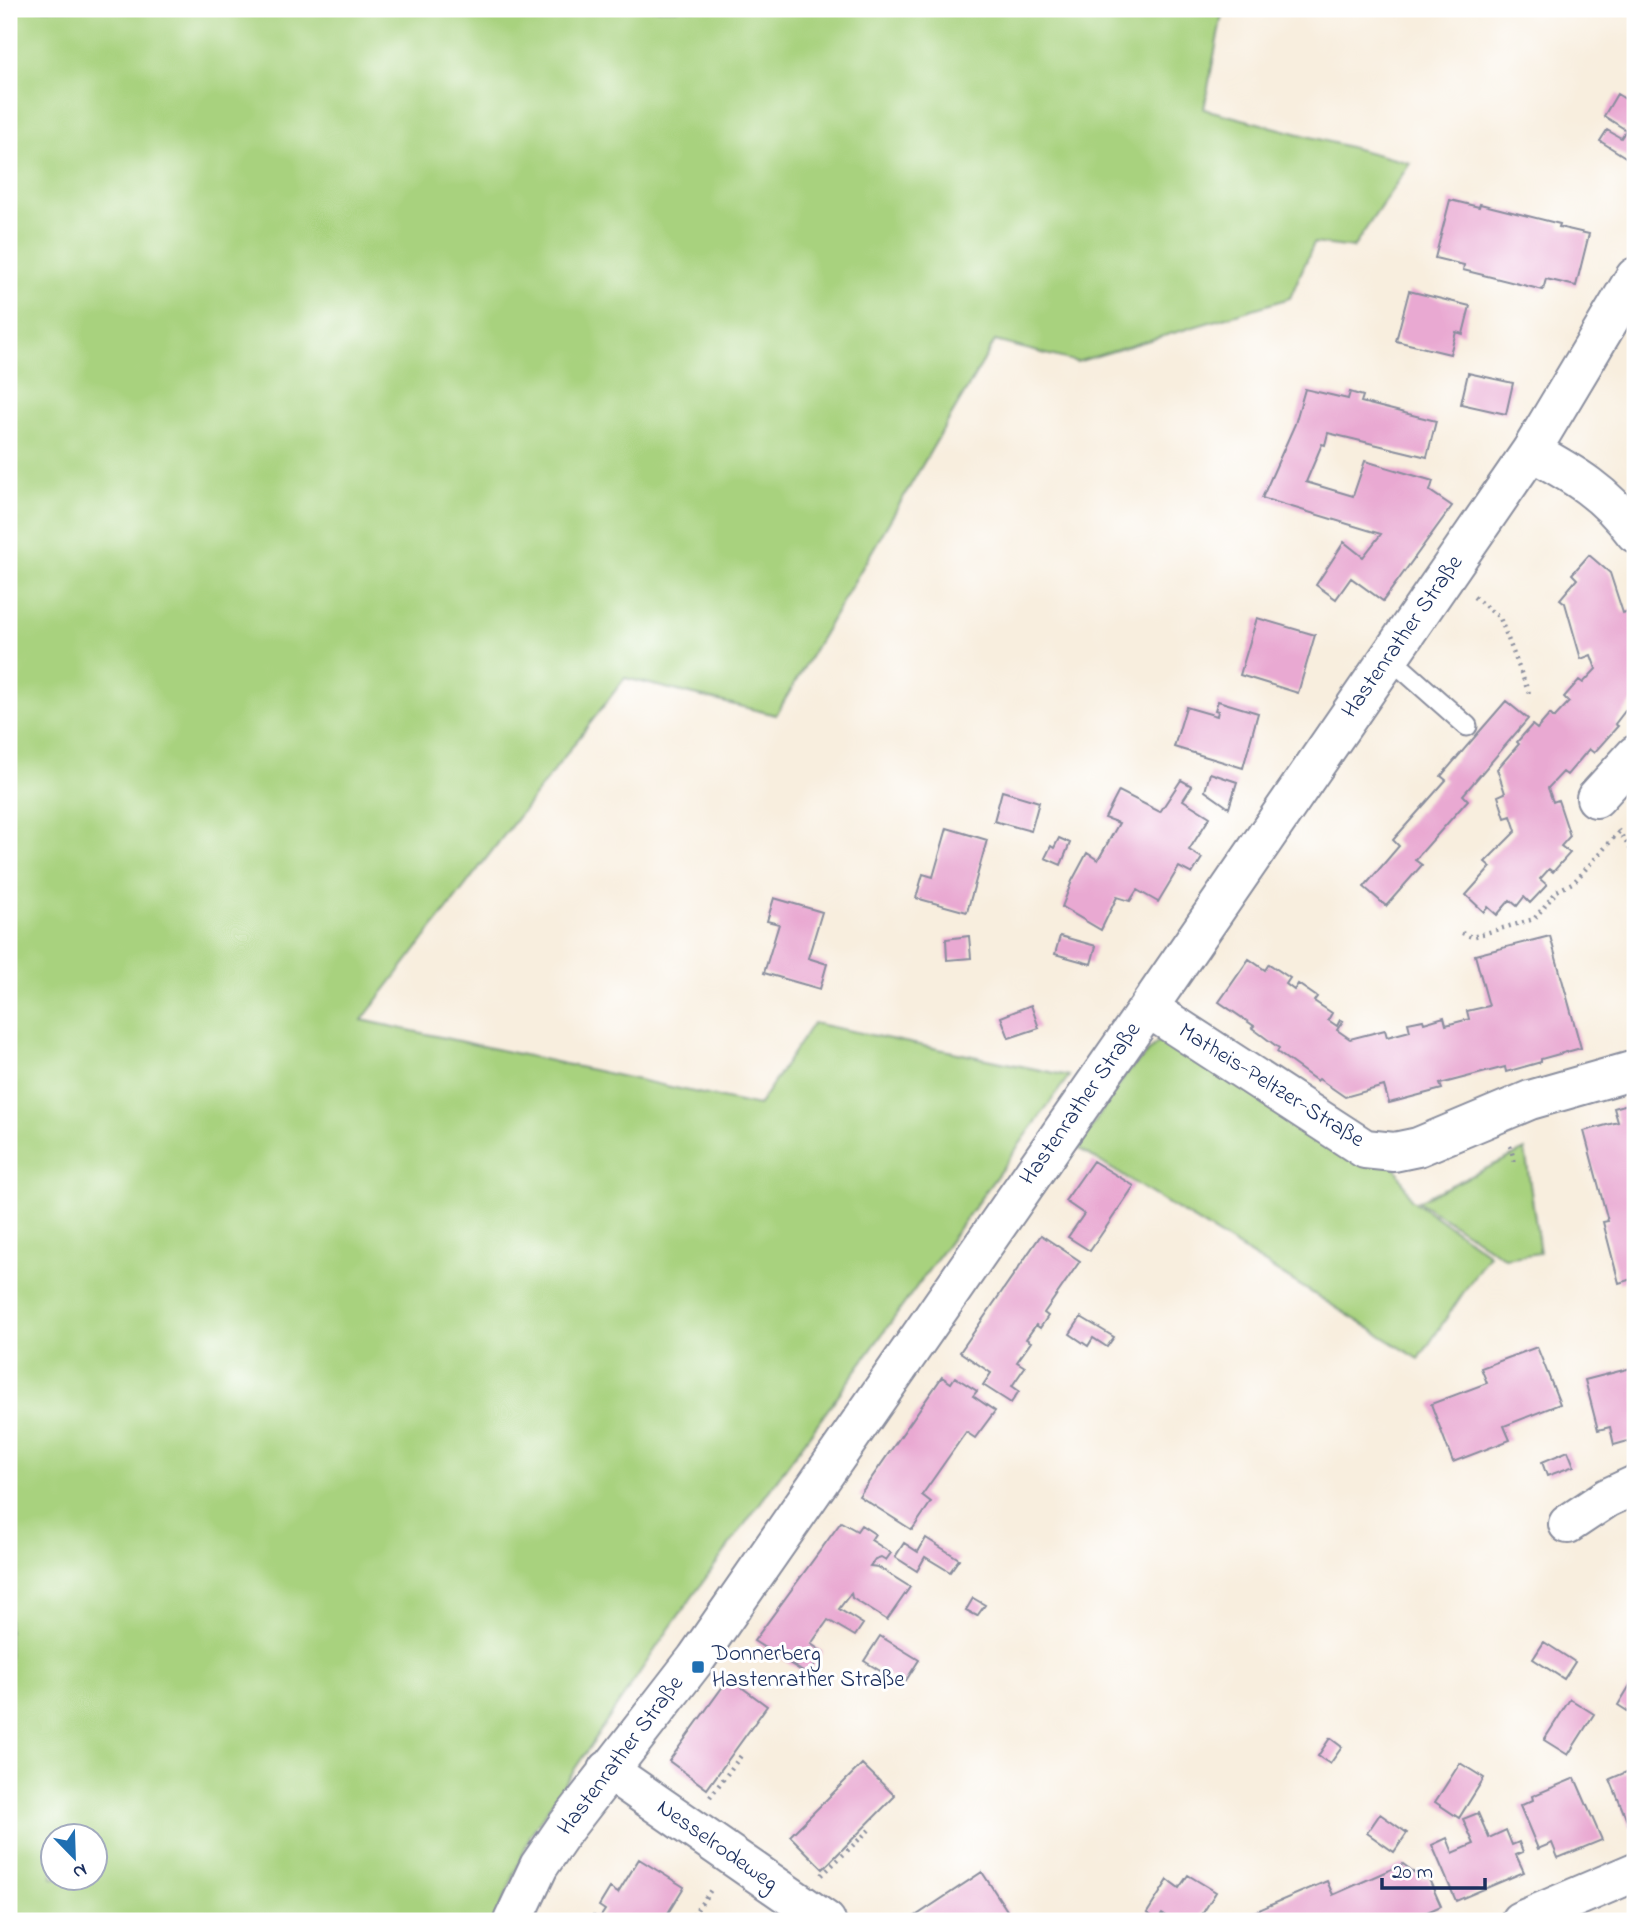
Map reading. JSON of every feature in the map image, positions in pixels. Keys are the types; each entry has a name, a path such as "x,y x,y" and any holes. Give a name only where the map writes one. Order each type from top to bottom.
{"street":[{"name":"Hastenrather Straße","path":"513,1921 540,1866 608,1770 696,1659 1531,451 1635,277"},
{"path":"1531,451 1591,487 1635,533"},
{"path":"1596,798 1635,755"},
{"name":"Matheis-Peltzer-Straße","path":"1148,1008 1365,1149 1394,1152 1418,1147 1530,1100 1635,1070"},
{"path":"1568,1524 1635,1485"},
{"name":"Nesselrodeweg","path":"608,1770 811,1911"},
{"path":"1520,1921 1635,1872"}],"lane":[{"path":"1389,657 1467,726"}],"path":[{"path":"1500,618 1530,696"},
{"path":"1462,933 1472,937 1534,919 1557,891 1574,882 1619,832"},
{"path":"688,1826 743,1754"},
{"path":"811,1911 869,1830"}],"green space":[{"path":"9,9 1223,9 1204,109 1410,163 1353,248 1314,243 1290,298 1077,362 995,341 776,715 625,678 362,1020 758,1106 813,1023 1069,1076 669,1629 531,1834 495,1921 9,1921"},
{"path":"1167,1033 1393,1161 1411,1199 1489,1254 1419,1359 1078,1148 1126,1074"},
{"path":"1525,1150 1540,1253 1505,1258 1418,1201"}],"building":[{"path":"1617,94 1635,105 1635,163 1600,141 1607,130 1621,138 1626,130 1604,116"},
{"path":"1450,200 1479,207 1480,204 1589,234 1576,286 1546,279 1543,290 1463,270 1464,265 1435,258"},
{"path":"1409,291 1470,306 1463,334 1456,332 1450,354 1396,341"},
{"path":"1468,373 1513,383 1506,414 1461,404"},
{"path":"1305,389 1348,399 1350,392 1363,396 1361,402 1436,421 1427,457 1328,433 1325,445 1322,444 1306,482 1353,496 1365,461 1433,481 1430,491 1452,506 1383,601 1351,578 1336,599 1316,585 1344,542 1363,557 1381,534 1262,498 1295,424"},
{"path":"1589,555 1610,573 1623,613 1635,609 1635,698 1615,724 1618,726 1594,753 1589,749 1567,775 1563,772 1548,788 1553,802 1558,800 1570,836 1561,846 1570,853 1553,872 1549,869 1540,879 1547,885 1530,903 1524,897 1517,906 1510,900 1497,915 1488,907 1484,912 1466,895 1491,867 1485,862 1516,831 1511,816 1505,818 1498,796 1505,793 1497,769 1532,725 1537,729 1550,714 1554,718 1569,702 1564,697 1579,680 1583,683 1596,669 1591,655 1581,659 1565,603 1560,599 1577,579 1572,574"},
{"path":"1257,618 1315,635 1298,693 1240,675"},
{"path":"1218,701 1258,713 1243,768 1174,747 1186,707 1217,716 1218,711 1215,710"},
{"path":"1506,701 1528,719 1463,795 1468,800 1415,860 1422,865 1386,906 1364,887 1399,846 1393,840 1446,780 1441,776"},
{"path":"1210,773 1237,782 1229,808 1205,791"},
{"path":"1181,780 1192,786 1183,800 1210,817 1189,850 1202,858 1192,874 1179,867 1158,902 1137,890 1130,901 1117,897 1101,930 1062,907 1087,853 1098,860 1119,823 1105,818 1119,791 1160,812"},
{"path":"1002,791 1039,802 1031,831 994,821"},
{"path":"947,828 987,840 967,912 916,898 923,874 933,877"},
{"path":"1059,838 1070,843 1061,865 1045,858"},
{"path":"774,898 822,912 808,958 827,964 820,989 764,973 779,924 767,921"},
{"path":"969,936 971,958 947,960 946,939"},
{"path":"1060,936 1096,946 1091,964 1055,954"},
{"path":"1550,936 1581,1048 1506,1072 1505,1067 1440,1084 1442,1089 1389,1103 1384,1086 1345,1097 1319,1079 1317,1081 1277,1052 1279,1048 1252,1028 1254,1026 1219,1002 1249,959 1265,970 1269,964 1290,978 1286,984 1294,990 1298,984 1317,997 1314,1001 1332,1013 1328,1020 1337,1026 1340,1020 1343,1021 1337,1030 1350,1039 1385,1030 1387,1037 1410,1031 1408,1023 1423,1020 1424,1023 1444,1017 1446,1025 1469,1019 1467,1011 1489,1006 1475,955"},
{"path":"1031,1005 1039,1028 1009,1038 1001,1017"},
{"path":"1635,1102 1635,1278 1619,1283 1603,1222 1608,1221 1584,1131 1618,1122 1614,1108"},
{"path":"1093,1161 1134,1186 1090,1251 1068,1237 1084,1214 1065,1201"},
{"path":"1041,1235 1080,1261 1044,1313 1048,1316 1040,1328 1036,1325 1026,1339 1031,1342 1017,1362 1025,1367 1012,1386 1019,1391 1011,1403 983,1385 991,1373 960,1352"},
{"path":"1081,1317 1114,1337 1107,1347 1093,1338 1088,1346 1070,1334"},
{"path":"1537,1347 1560,1404 1504,1426 1510,1440 1453,1462 1431,1404 1487,1383 1481,1368"},
{"path":"1635,1367 1635,1439 1614,1445 1610,1427 1598,1430 1585,1380"},
{"path":"942,1377 951,1383 955,1377 977,1391 973,1396 995,1411 975,1438 966,1432 922,1495 931,1502 912,1530 859,1496"},
{"path":"1568,1451 1574,1466 1547,1476 1542,1462"},
{"path":"841,1522 857,1531 861,1525 875,1534 871,1540 891,1553 886,1560 881,1557 875,1559 870,1566 878,1567 910,1587 887,1620 852,1598 851,1593 839,1609 863,1624 855,1636 828,1620 811,1644 823,1652 808,1675 754,1641"},
{"path":"926,1538 959,1559 950,1572 925,1557 917,1571 895,1557 904,1543 918,1552"},
{"path":"973,1598 985,1605 977,1616 966,1610"},
{"path":"880,1636 919,1660 903,1685 864,1661"},
{"path":"1544,1642 1575,1662 1564,1679 1533,1659"},
{"path":"1635,1677 1635,1716 1618,1705"},
{"path":"729,1678 767,1706 707,1789 669,1761"},
{"path":"1570,1699 1594,1714 1568,1755 1544,1740"},
{"path":"1330,1738 1342,1747 1330,1764 1318,1756"},
{"path":"1460,1763 1484,1778 1459,1818 1435,1802"},
{"path":"862,1764 895,1796 823,1869 790,1836"},
{"path":"1631,1770 1633,1776 1635,1775 1635,1825 1630,1828 1610,1779"},
{"path":"1575,1778 1602,1840 1558,1858 1552,1843 1538,1849 1520,1806 1533,1800 1532,1796"},
{"path":"1478,1813 1489,1838 1506,1830 1512,1845 1519,1842 1523,1852 1516,1855 1524,1872 1456,1901 1432,1845 1447,1838 1453,1853 1474,1844 1463,1819"},
{"path":"1380,1814 1407,1833 1394,1852 1367,1833"},
{"path":"639,1859 684,1887 663,1921 590,1921 593,1915 599,1919 605,1910 599,1906 610,1888 618,1893"},
{"path":"1403,1864 1423,1879 1428,1877 1441,1906 1407,1921 1241,1921 1240,1918 1327,1881 1333,1895"},
{"path":"982,1872 1008,1912 993,1921 908,1921"},
{"path":"1188,1875 1216,1892 1198,1921 1174,1921 1162,1914 1158,1920 1147,1913 1168,1880 1179,1888"}],"place":[{"name":"Donnerberg Hastenrather Straße","path":"698,1667"}]}
